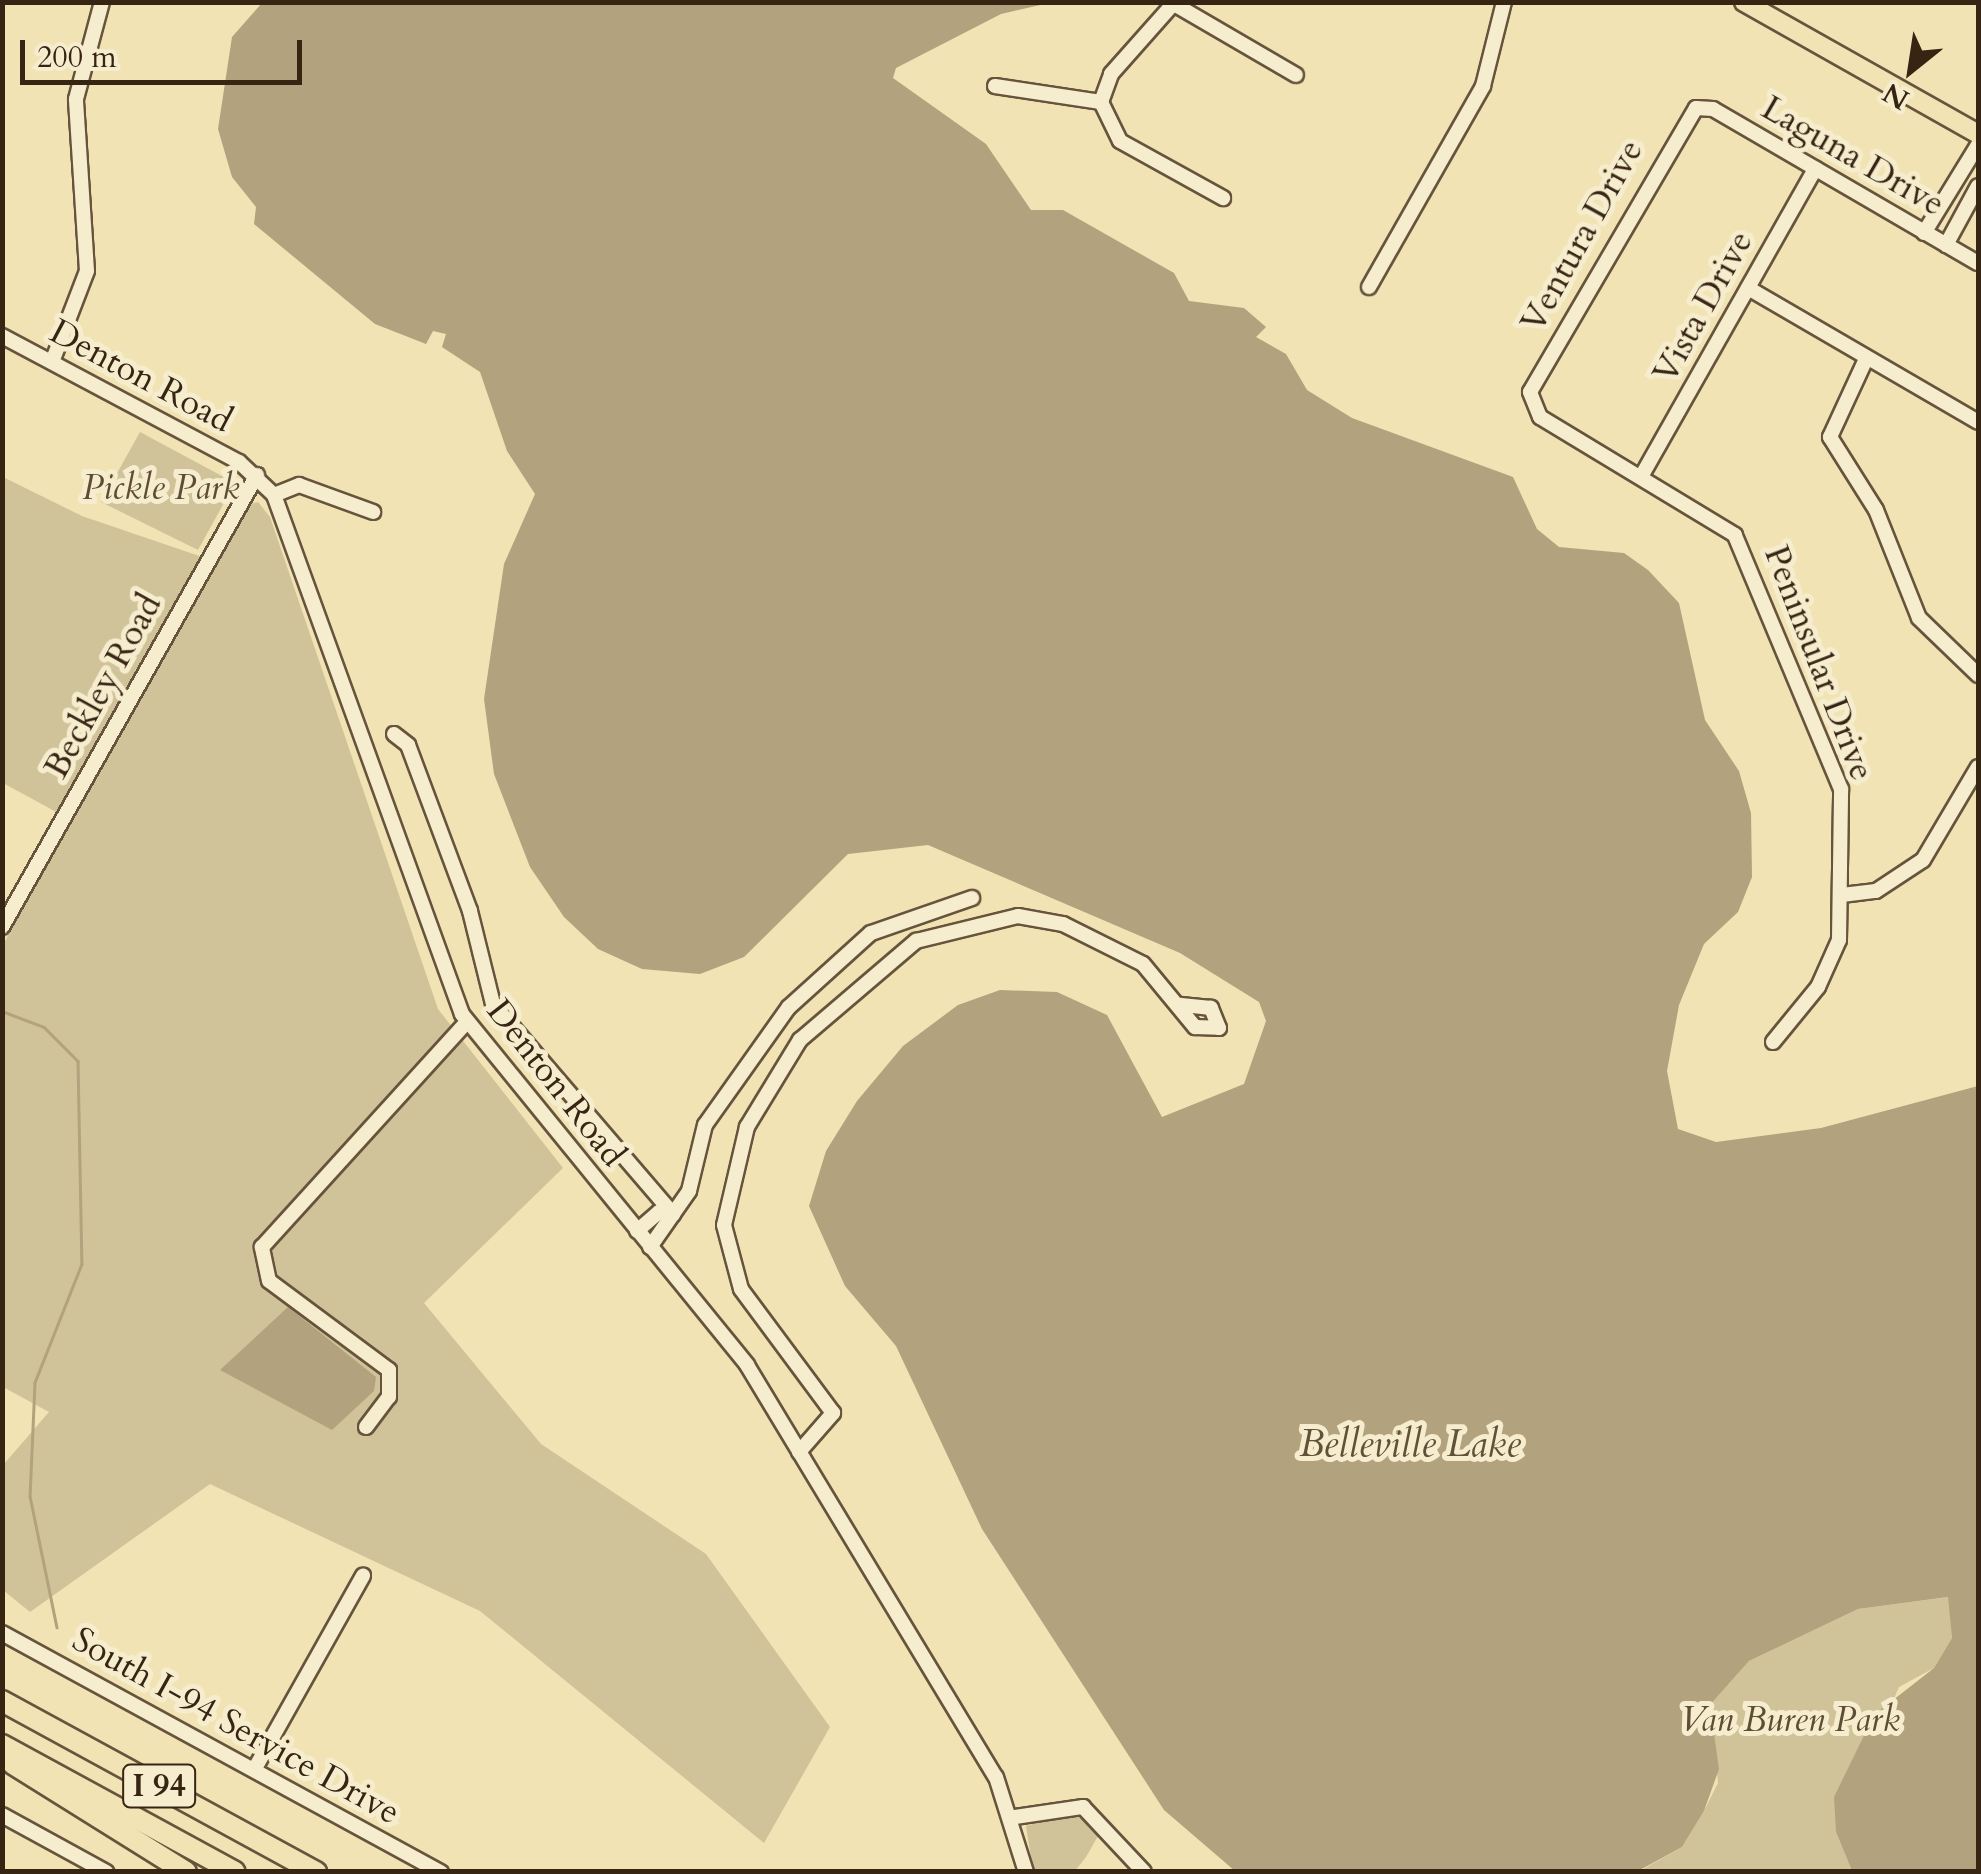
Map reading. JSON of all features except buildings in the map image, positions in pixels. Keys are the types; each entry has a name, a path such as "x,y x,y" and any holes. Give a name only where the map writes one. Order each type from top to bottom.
{"highway":[{"name":"I 94","path":"2,1701 316,1872"},
{"name":"I 94","path":"2,1745 236,1872"},
{"name":"I 94","path":"2,1757 213,1872"},
{"path":"2,1757 186,1872"}],"main road":[{"path":"1744,2 1978,134"}],"street":[{"path":"52,362 87,271 76,100 102,2"},
{"path":"1369,287 1483,86 1504,2"},
{"path":"1223,198 1120,141 1102,102 1111,74 1174,4 1296,75"},
{"path":"995,86 1102,102"},
{"name":"Laguna Drive","path":"1696,108 1815,168 1978,263"},
{"name":"Ventura Drive","path":"1530,400 1674,132 1696,108"},
{"path":"1924,233 1978,144"},
{"name":"Vista Drive","path":"1642,475 1815,168"},
{"path":"1946,245 1978,186"},
{"path":"1748,288 1978,422"},
{"name":"Denton Road","path":"2,336 257,475 274,495 467,1022 746,1365 1015,1817 1026,1872"},
{"path":"1866,359 1830,437 1876,510 1919,618 1978,675"},
{"name":"Peninsular Drive","path":"1530,400 1540,417 1717,518 1747,555 1841,790 1842,895 1830,967 1773,1042"},
{"name":"Beckley Road","path":"2,927 257,475"},
{"path":"274,495 299,485 373,512"},
{"path":"394,734 408,745 470,910 493,1004 673,1214"},
{"path":"1842,895 1876,891 1924,860 1978,767"},
{"path":"650,1247 690,1191 705,1125 789,1008 871,933 972,898"},
{"path":"799,1452 834,1413 740,1288 724,1225 747,1127 800,1040 910,944 1018,916 1062,924 1142,964 1181,1005"},
{"path":"366,1427 389,1396 390,1370 270,1281 262,1247 467,1022"},
{"path":"637,1231 659,1212 673,1214"},
{"path":"254,1770 363,1576"},
{"name":"South I-94 Service Drive","path":"2,1633 441,1872"},
{"path":"1015,1817 1083,1807 1144,1872"},
{"path":"2,1816 106,1872"}],"green space":[{"name":"Pickle Park","path":"140,432 235,483 198,550 101,502"},
{"path":"3,477 82,516 214,561 248,505 258,502 270,517 438,1009 563,1168 424,1303 541,1444 706,1554 830,1727 764,1843 480,1611 210,1484 30,1612 3,1590 3,1465 49,1412 3,1387 3,945 71,820 3,783"},
{"name":"Van Buren Park","path":"1949,1597 1952,1638 1934,1668 1899,1687 1836,1832 1852,1871 1638,1872 1682,1847 1704,1811 1718,1783 1710,1705 1749,1661 1858,1609"},
{"path":"1071,1813 1101,1831 1086,1857 1075,1871 1033,1871 1026,1826"}],"water":[{"name":"Belleville Lake","path":"262,3 1049,3 1001,14 896,68 893,78 986,144 1031,210 1063,210 1174,273 1189,301 1244,308 1266,327 1256,337 1286,354 1307,390 1352,418 1513,477 1537,529 1559,547 1624,553 1648,570 1679,603 1705,720 1739,771 1751,813 1752,877 1738,912 1704,944 1679,1005 1667,1071 1678,1129 1716,1142 1821,1128 1978,1086 1978,1871 1852,1871 1836,1832 1834,1797 1874,1715 1934,1668 1952,1638 1948,1597 1858,1609 1749,1661 1710,1705 1719,1769 1704,1811 1682,1847 1638,1871 1235,1871 1164,1810 982,1529 896,1346 845,1286 809,1206 826,1151 857,1101 903,1046 958,1005 1000,990 1057,992 1107,1015 1162,1117 1244,1084 1266,1021 1259,1002 1180,953 928,845 848,854 744,957 700,974 642,969 598,949 564,917 530,867 494,774 484,699 504,564 535,494 507,451 480,372 442,347 446,334 433,331 426,344 375,324 254,224 256,207 232,177 218,129 232,37"},
{"path":"288,1307 376,1377 374,1391 332,1430 220,1370"}],"waterway":[{"path":"2,1011 44,1027 78,1061 82,1264 35,1383 30,1496 57,1627"}]}
